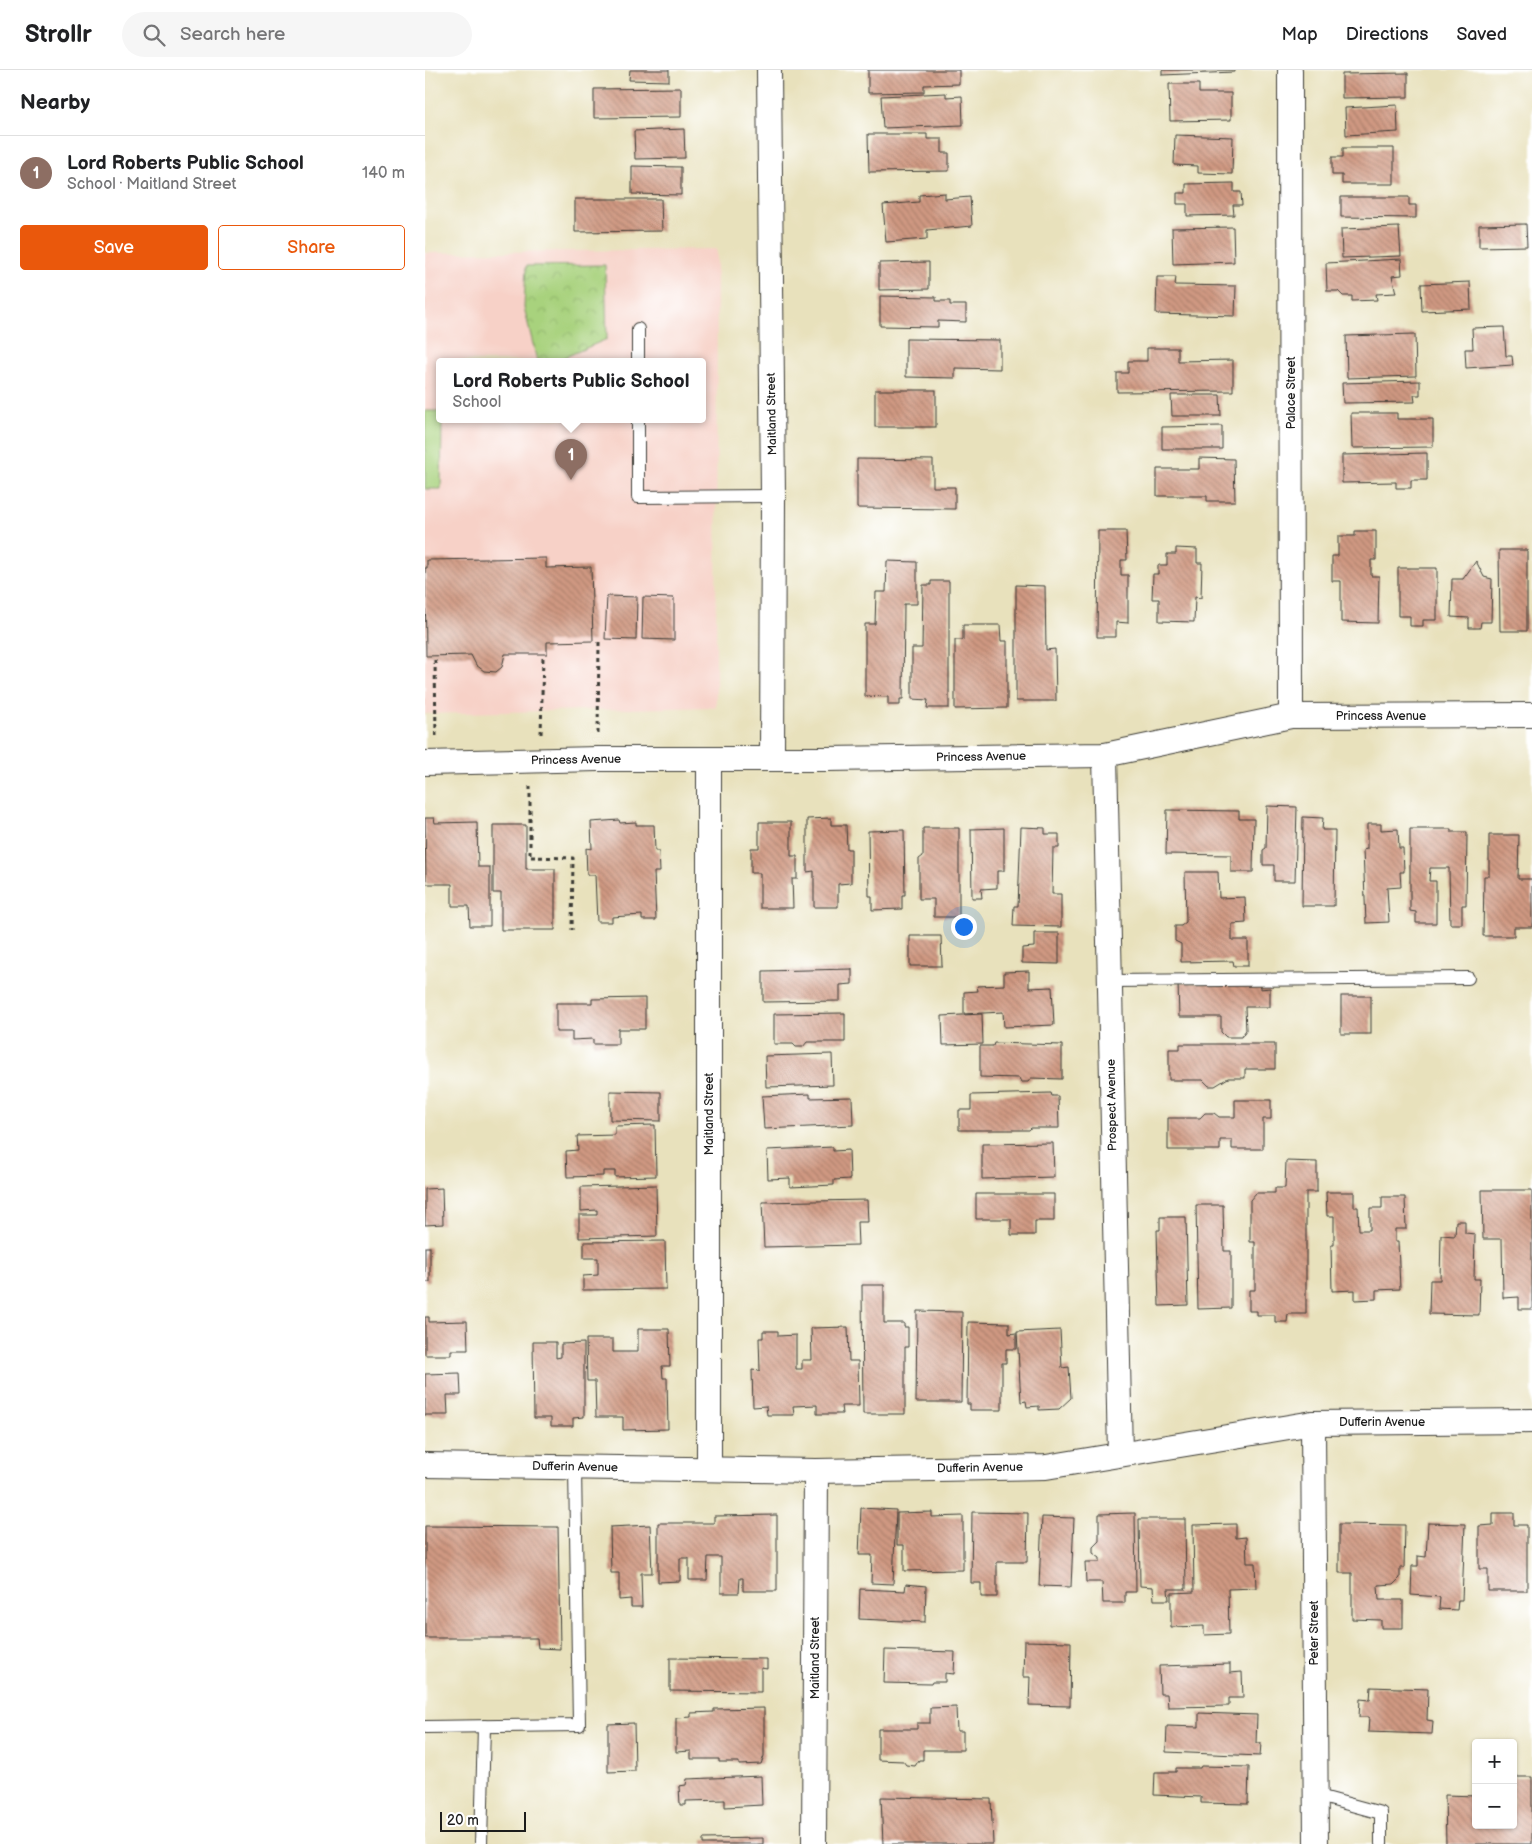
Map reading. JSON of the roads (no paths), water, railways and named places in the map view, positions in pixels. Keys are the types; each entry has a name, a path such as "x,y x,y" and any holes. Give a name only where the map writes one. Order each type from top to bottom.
{"street":[{"name":"Maitland Street","path":"769,70 773,496 773,758"},
{"name":"Palace Street","path":"1290,70 1291,716"},
{"name":"Princess Avenue","path":"431,763 598,759 709,760 1105,756 1291,716 1532,715"},
{"name":"Prospect Avenue","path":"1105,756 1121,1454"},
{"name":"Maitland Street","path":"709,760 709,1468"},
{"name":"Dufferin Avenue","path":"425,1465 816,1471 1045,1467 1313,1423 1532,1421"},
{"name":"Peter Street","path":"1313,1423 1316,1844"},
{"name":"Maitland Street","path":"814,1844 816,1471"}],"lane":[{"path":"638,329 638,358"},
{"path":"638,423 638,497 773,496"},
{"path":"1110,980 1468,978"},
{"path":"425,1727 579,1724 575,1467"},
{"path":"481,1844 483,1726"},
{"path":"1315,1795 1381,1813 1381,1844"}],"place":[{"name":"Lord Roberts Public School","path":"571,480"}]}
